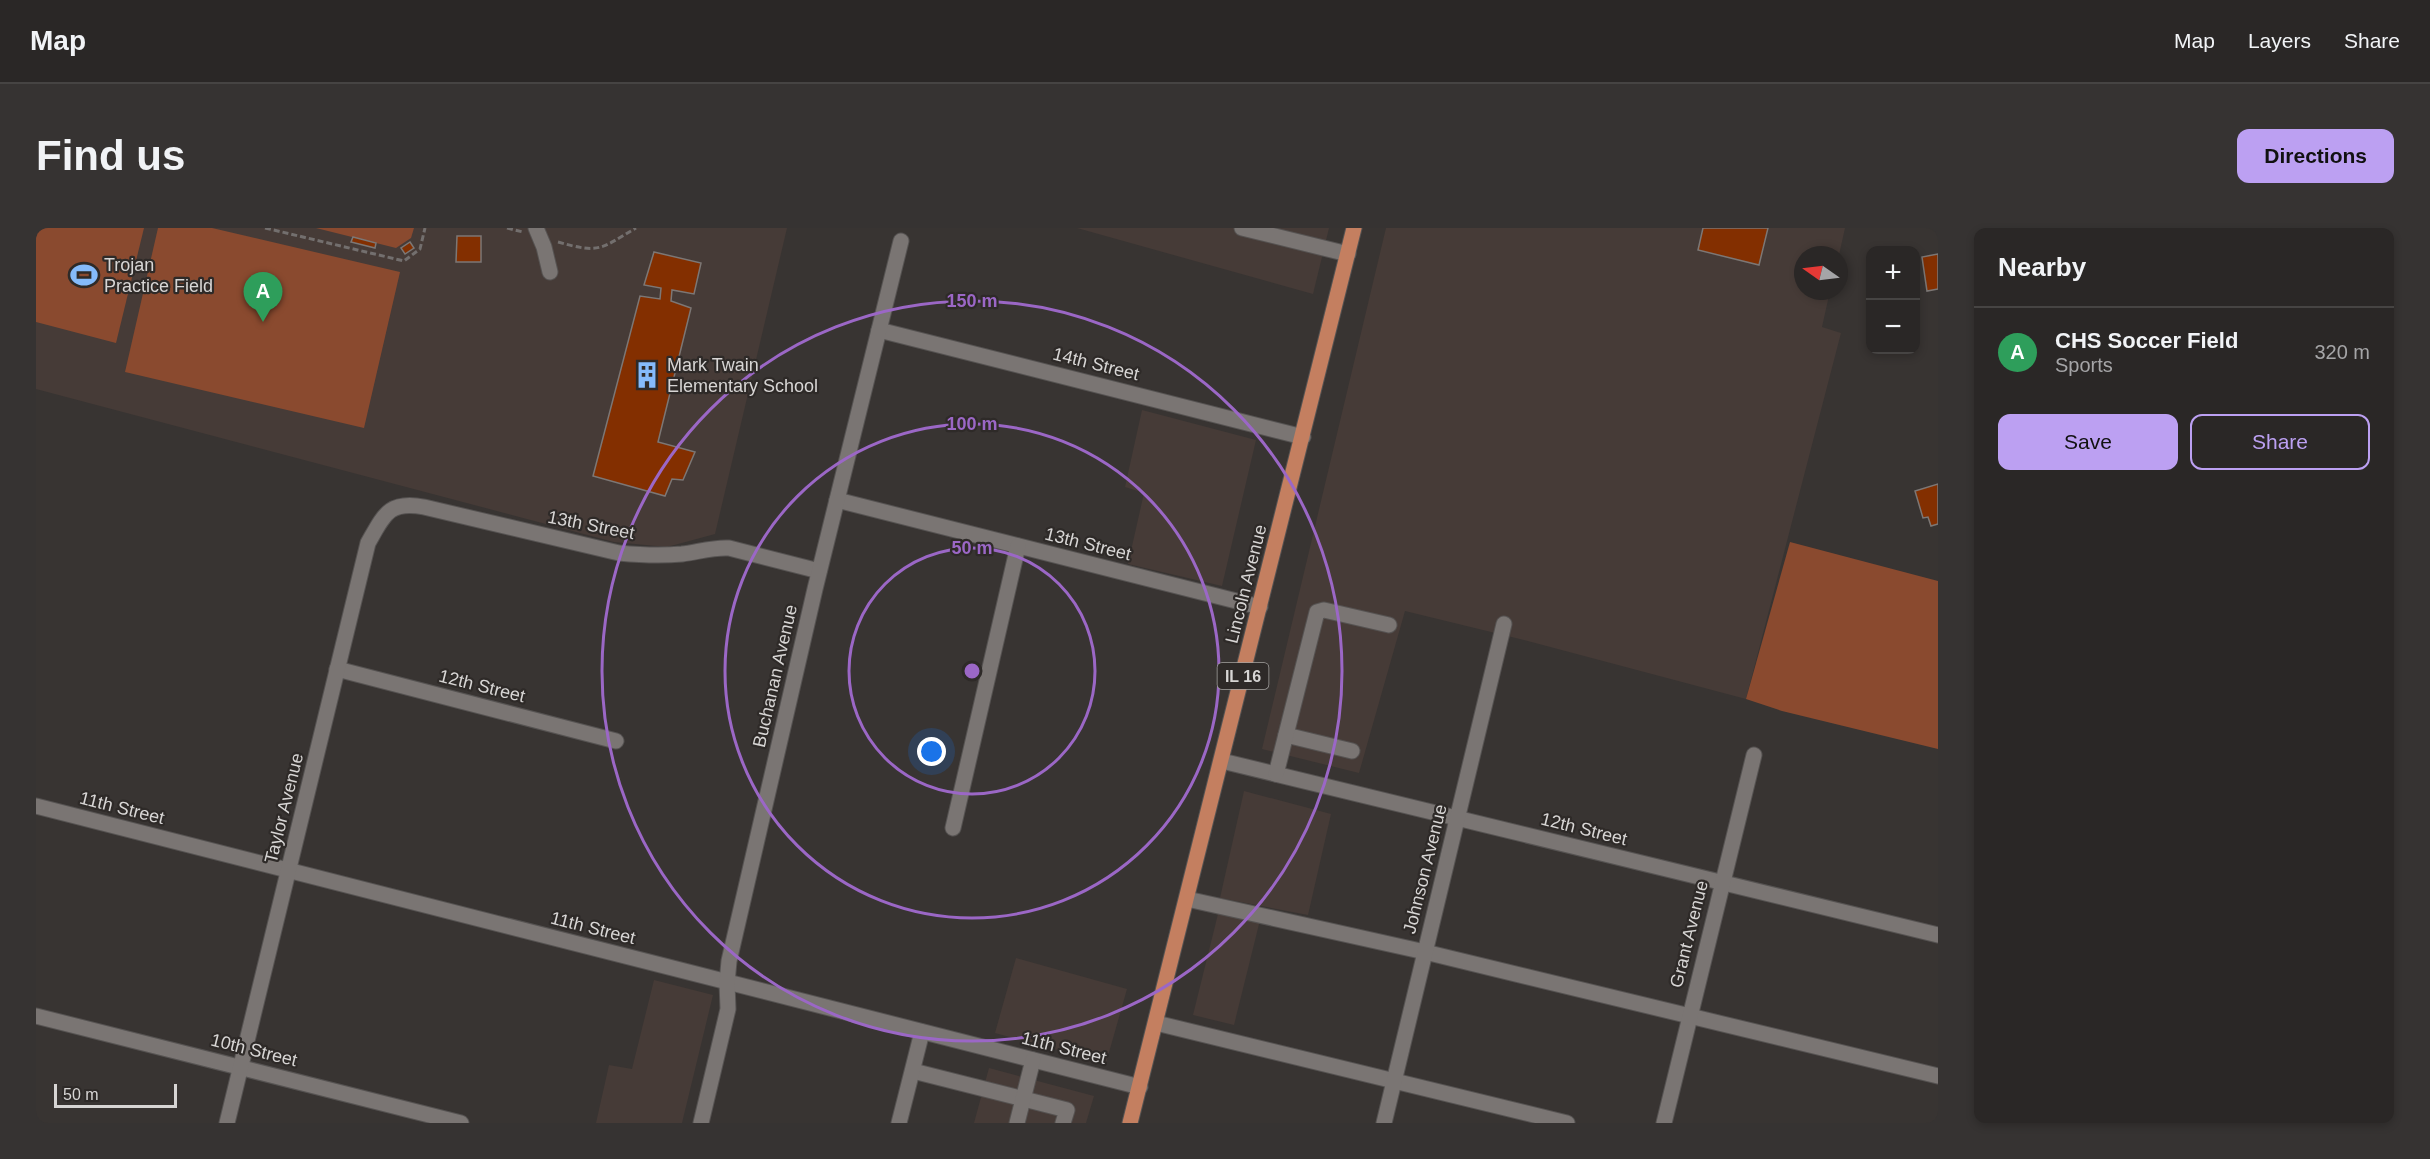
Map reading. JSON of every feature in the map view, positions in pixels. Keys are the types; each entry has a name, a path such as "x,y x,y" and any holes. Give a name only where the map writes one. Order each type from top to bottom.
{"main road":[{"name":"Lincoln Avenue","path":"1131,1123 1354,228"}],"street":[{"path":"1242,228 1348,254"},
{"path":"538,232 550,272"},
{"name":"Buchanan Avenue","path":"701,1123 728,1010 729,961 819,571 902,241"},
{"name":"14th Street","path":"879,330 1303,437"},
{"name":"13th Street","path":"837,500 1260,607"},
{"name":"13th Street","path":"392,508 406,504 424,507 619,553 682,554 729,548 819,571"},
{"name":"Taylor Avenue","path":"227,1123 368,543 381,520 392,508"},
{"path":"953,828 1018,546"},
{"path":"1276,774 1317,612 1324,610 1389,625"},
{"name":"Johnson Avenue","path":"1384,1123 1504,624"},
{"name":"12th Street","path":"337,669 616,741"},
{"path":"1286,735 1352,751"},
{"name":"Grant Avenue","path":"1664,1123 1754,755"},
{"name":"12th Street","path":"1222,760 1938,935"},
{"name":"11th Street","path":"36,807 1140,1087"},
{"path":"1187,899 1425,952 1938,1076"},
{"name":"10th Street","path":"36,1016 461,1123"},
{"path":"1156,1023 1567,1123"},
{"path":"899,1123 922,1032"},
{"path":"1017,1123 1033,1060"},
{"path":"913,1071 1066,1110 1063,1123"}],"path":[{"path":"264,228 404,261 420,249 425,228"},
{"path":"507,228 538,232 592,250 609,244 636,228"}],"shaded area":[{"path":"36,228 787,228 715,534 667,547 614,542 36,389"},
{"name":"Trojan Practice Field","path":"36,228 144,228 116,343 36,322"},
{"path":"158,228 212,228 400,272 364,428 125,372"},
{"path":"316,228 414,228 411,238 396,248"},
{"path":"1077,228 1329,228 1313,294"},
{"path":"1386,228 1845,228 1841,246 1794,246 1794,300 1828,300 1822,327 1841,333 1746,699 1405,611 1359,773 1262,749"},
{"path":"1142,410 1256,440 1222,586 1128,564 1144,493 1125,487"},
{"path":"1790,542 1938,581 1938,749 1782,711 1746,699"},
{"path":"1244,791 1331,814 1308,915 1220,898"},
{"path":"1219,910 1260,920 1234,1025 1193,1015"},
{"path":"1016,958 1127,989 1106,1063 995,1033"},
{"path":"654,980 713,995 682,1123 596,1123 609,1065 632,1069"},
{"path":"989,1068 1094,1096 1086,1123 974,1123"}],"building":[{"path":"1703,228 1768,228 1759,265 1698,250"},
{"path":"457,236 481,236 481,262 456,262"},
{"path":"353,237 376,243 375,248 351,242"},
{"path":"410,242 414,248 405,254 401,248"},
{"name":"Mark Twain Elementary School","path":"654,252 701,263 694,294 672,290 671,301 691,308 658,442 695,452 683,480 672,479 665,496 593,476 640,296 660,299 661,288 644,285"},
{"path":"1938,254 1938,289 1927,291 1922,257"},
{"path":"1938,484 1938,524 1931,526 1928,517 1923,518 1915,491"}],"place":[{"name":"Trojan Practice Field","path":"84,275"},
{"name":"CHS Soccer Field","path":"263,322"},
{"name":"Mark Twain Elementary School","path":"647,375"}]}
